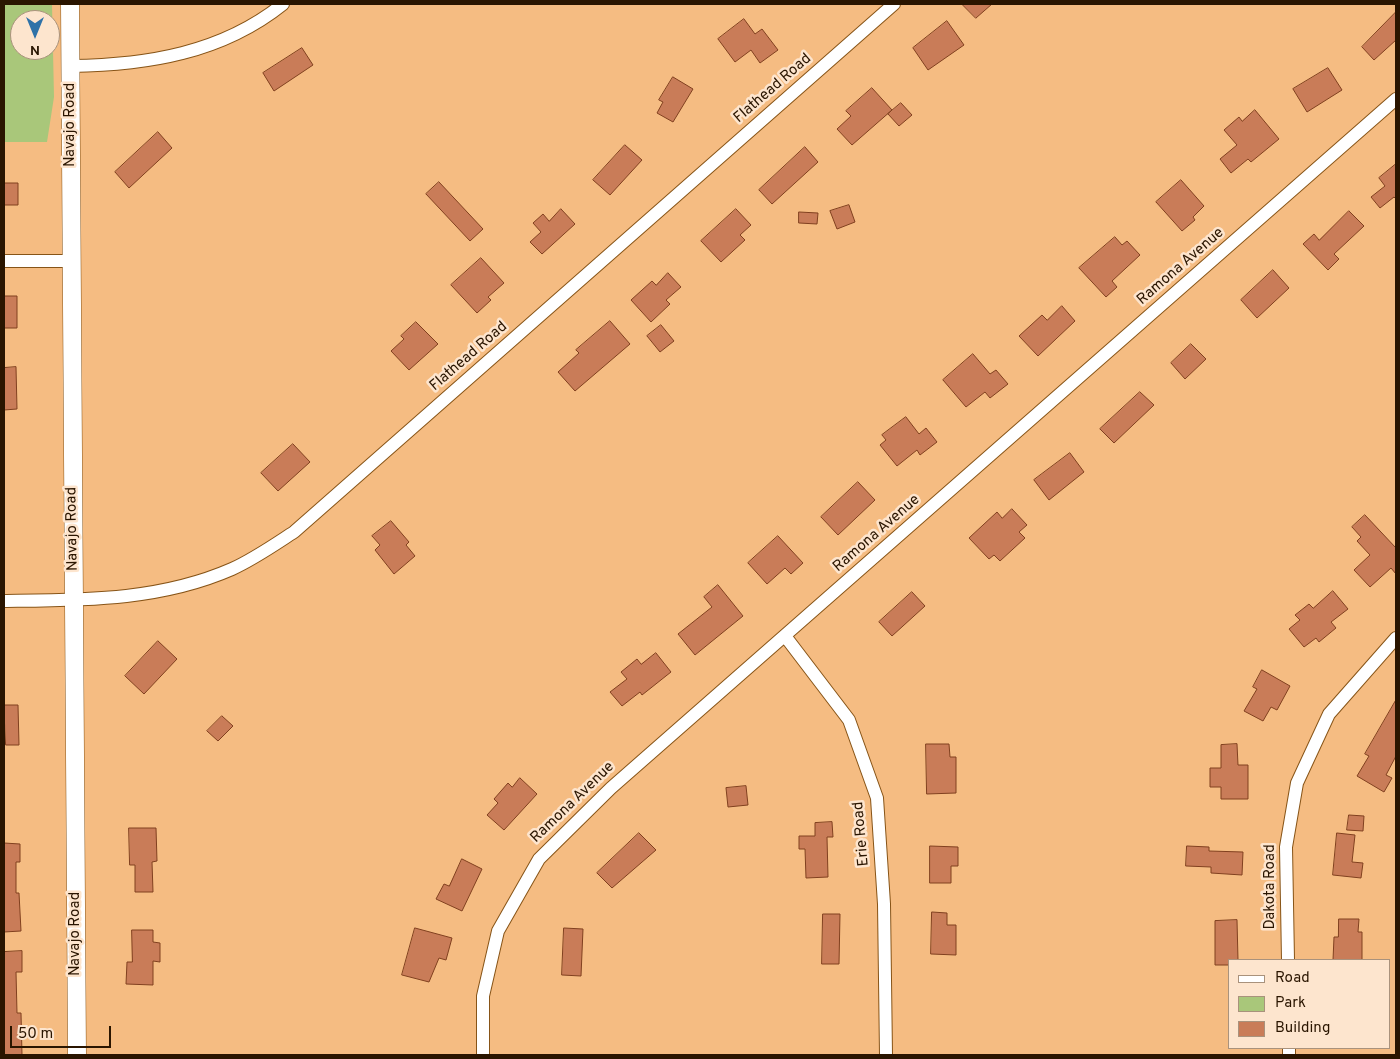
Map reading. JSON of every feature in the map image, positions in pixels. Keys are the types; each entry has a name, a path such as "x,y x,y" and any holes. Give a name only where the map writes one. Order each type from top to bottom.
{"main road":[{"name":"Navajo Road","path":"70,4 70,261 77,1055"}],"street":[{"path":"71,66 113,66 149,62 192,52 230,38 271,14 283,4"},
{"name":"Flathead Road","path":"4,601 74,600 153,594 208,579 260,554 294,532 894,4"},
{"name":"Ramona Avenue","path":"483,1055 483,996 498,931 539,859 611,788 1396,99"},
{"path":"4,261 70,261"},
{"name":"Erie Road","path":"786,636 849,720 877,798 884,904 886,1055"},
{"name":"Dakota Road","path":"1288,959 1286,847 1297,783 1329,714 1396,638"}],"green space":[{"path":"4,4 52,4 52,10 10,10 10,60 53,60 54,97 47,142 4,142"}],"building":[{"path":"962,4 992,4 976,18"},
{"path":"1396,12 1396,40 1374,60 1362,47"},
{"path":"744,19 755,34 762,29 778,50 760,63 751,50 735,62 718,39"},
{"path":"947,21 964,45 928,70 913,48"},
{"path":"302,48 313,65 274,91 263,73"},
{"path":"1328,68 1342,90 1307,112 1293,89"},
{"path":"673,77 693,89 673,122 657,113 663,102 659,100"},
{"path":"872,88 892,110 852,145 837,129 851,116 846,111"},
{"path":"901,103 912,115 899,126 888,114"},
{"path":"1255,110 1279,139 1251,162 1248,159 1231,173 1220,159 1237,145 1224,130 1239,117 1242,121"},
{"path":"158,132 172,148 129,188 115,172"},
{"path":"625,145 642,160 610,195 593,180"},
{"path":"805,147 818,162 772,204 759,190"},
{"path":"1396,164 1396,199 1394,197 1380,208 1371,197 1385,186 1379,178"},
{"path":"1181,180 1204,206 1193,217 1195,220 1182,231 1156,202"},
{"path":"439,182 483,229 470,241 426,194"},
{"path":"4,183 18,183 18,205 4,205"},
{"path":"849,205 855,222 837,229 830,211"},
{"path":"561,209 575,224 542,254 530,242 541,232 533,223 543,214 549,221"},
{"path":"736,209 751,225 740,235 745,240 721,262 701,241"},
{"path":"1349,211 1364,226 1334,254 1339,259 1328,270 1303,244 1314,234 1319,240"},
{"path":"799,212 818,213 817,224 799,223"},
{"path":"1115,237 1122,245 1127,241 1140,255 1112,281 1117,287 1106,297 1079,268"},
{"path":"481,258 504,283 488,297 491,300 477,313 451,285"},
{"path":"1273,270 1289,288 1257,318 1241,300"},
{"path":"668,273 681,287 666,300 670,304 651,322 631,300 652,281 656,285"},
{"path":"4,296 17,296 17,328 4,328"},
{"path":"1062,306 1075,321 1038,356 1019,336 1042,315 1047,320"},
{"path":"610,321 630,344 575,391 558,372 579,353 576,350"},
{"path":"416,322 438,344 409,370 391,351 404,339 401,336"},
{"path":"661,325 674,341 660,352 647,336"},
{"path":"1191,344 1206,359 1185,379 1171,363"},
{"path":"973,354 990,374 996,370 1008,384 990,398 985,392 966,407 943,380"},
{"path":"16,367 17,409 4,410 4,368"},
{"path":"1140,392 1154,405 1114,443 1100,429"},
{"path":"906,417 919,434 926,428 937,442 920,455 917,450 897,466 880,445 886,440 882,435"},
{"path":"293,444 310,462 278,491 261,473"},
{"path":"1070,453 1084,472 1049,500 1034,480"},
{"path":"858,482 875,500 838,535 821,517"},
{"path":"1012,509 1027,525 1019,532 1025,538 1000,561 994,555 989,559 969,538 997,512 1002,518"},
{"path":"1365,515 1396,548 1396,574 1391,568 1370,587 1354,570 1370,555 1357,541 1361,537 1352,527"},
{"path":"391,521 409,542 406,545 415,556 394,574 375,550 380,545 372,536"},
{"path":"778,536 803,563 791,574 785,568 767,584 748,563"},
{"path":"718,585 743,616 695,655 678,634 712,607 704,597"},
{"path":"1333,591 1348,609 1331,622 1336,628 1319,642 1316,638 1304,647 1289,629 1300,620 1295,615 1309,604 1313,608"},
{"path":"912,592 925,606 892,636 879,622"},
{"path":"158,641 177,659 144,694 125,676"},
{"path":"656,653 671,672 642,695 640,692 622,706 610,692 627,679 621,672 637,659 641,664"},
{"path":"1262,670 1290,686 1277,710 1271,707 1263,721 1244,711 1257,689 1253,687"},
{"path":"1396,700 1396,756 1386,775 1392,778 1384,792 1357,776 1369,756 1365,754"},
{"path":"4,705 18,705 19,745 6,745"},
{"path":"222,716 233,726 218,741 207,731"},
{"path":"926,744 949,744 950,757 956,757 956,793 927,794"},
{"path":"1237,744 1238,765 1248,765 1248,799 1221,799 1221,787 1210,787 1210,768 1221,768 1221,745"},
{"path":"520,778 537,794 504,830 487,815 498,803 494,799 508,783 512,787"},
{"path":"746,786 748,805 728,807 726,788"},
{"path":"1349,815 1364,816 1363,831 1347,830"},
{"path":"832,822 833,837 827,837 828,877 806,878 805,849 799,849 799,836 815,836 815,823"},
{"path":"129,828 156,828 157,861 152,862 153,892 135,892 135,865 130,865"},
{"path":"639,833 656,850 612,888 597,873"},
{"path":"1337,833 1355,835 1352,862 1363,863 1361,878 1333,875"},
{"path":"4,843 20,844 20,862 16,862 16,893 19,893 21,931 4,932"},
{"path":"930,846 958,847 958,866 951,866 951,883 930,883"},
{"path":"1187,846 1209,847 1209,851 1243,852 1242,875 1211,873 1211,867 1186,866"},
{"path":"462,859 482,869 462,911 436,899 444,884 449,886"},
{"path":"932,912 947,913 947,925 956,925 956,955 931,954"},
{"path":"823,914 840,914 839,964 822,964"},
{"path":"1339,919 1359,919 1358,932 1362,932 1362,959 1333,959 1334,937 1338,937"},
{"path":"1237,920 1238,959 1228,959 1228,965 1215,965 1215,921"},
{"path":"415,928 452,938 446,960 439,958 429,982 402,975"},
{"path":"564,928 583,929 581,976 562,975"},
{"path":"132,930 153,930 153,942 160,943 160,962 153,961 153,985 126,984 127,962 132,962"},
{"path":"22,951 22,972 16,972 17,1013 21,1013 22,1055 4,1055 4,952"}]}
